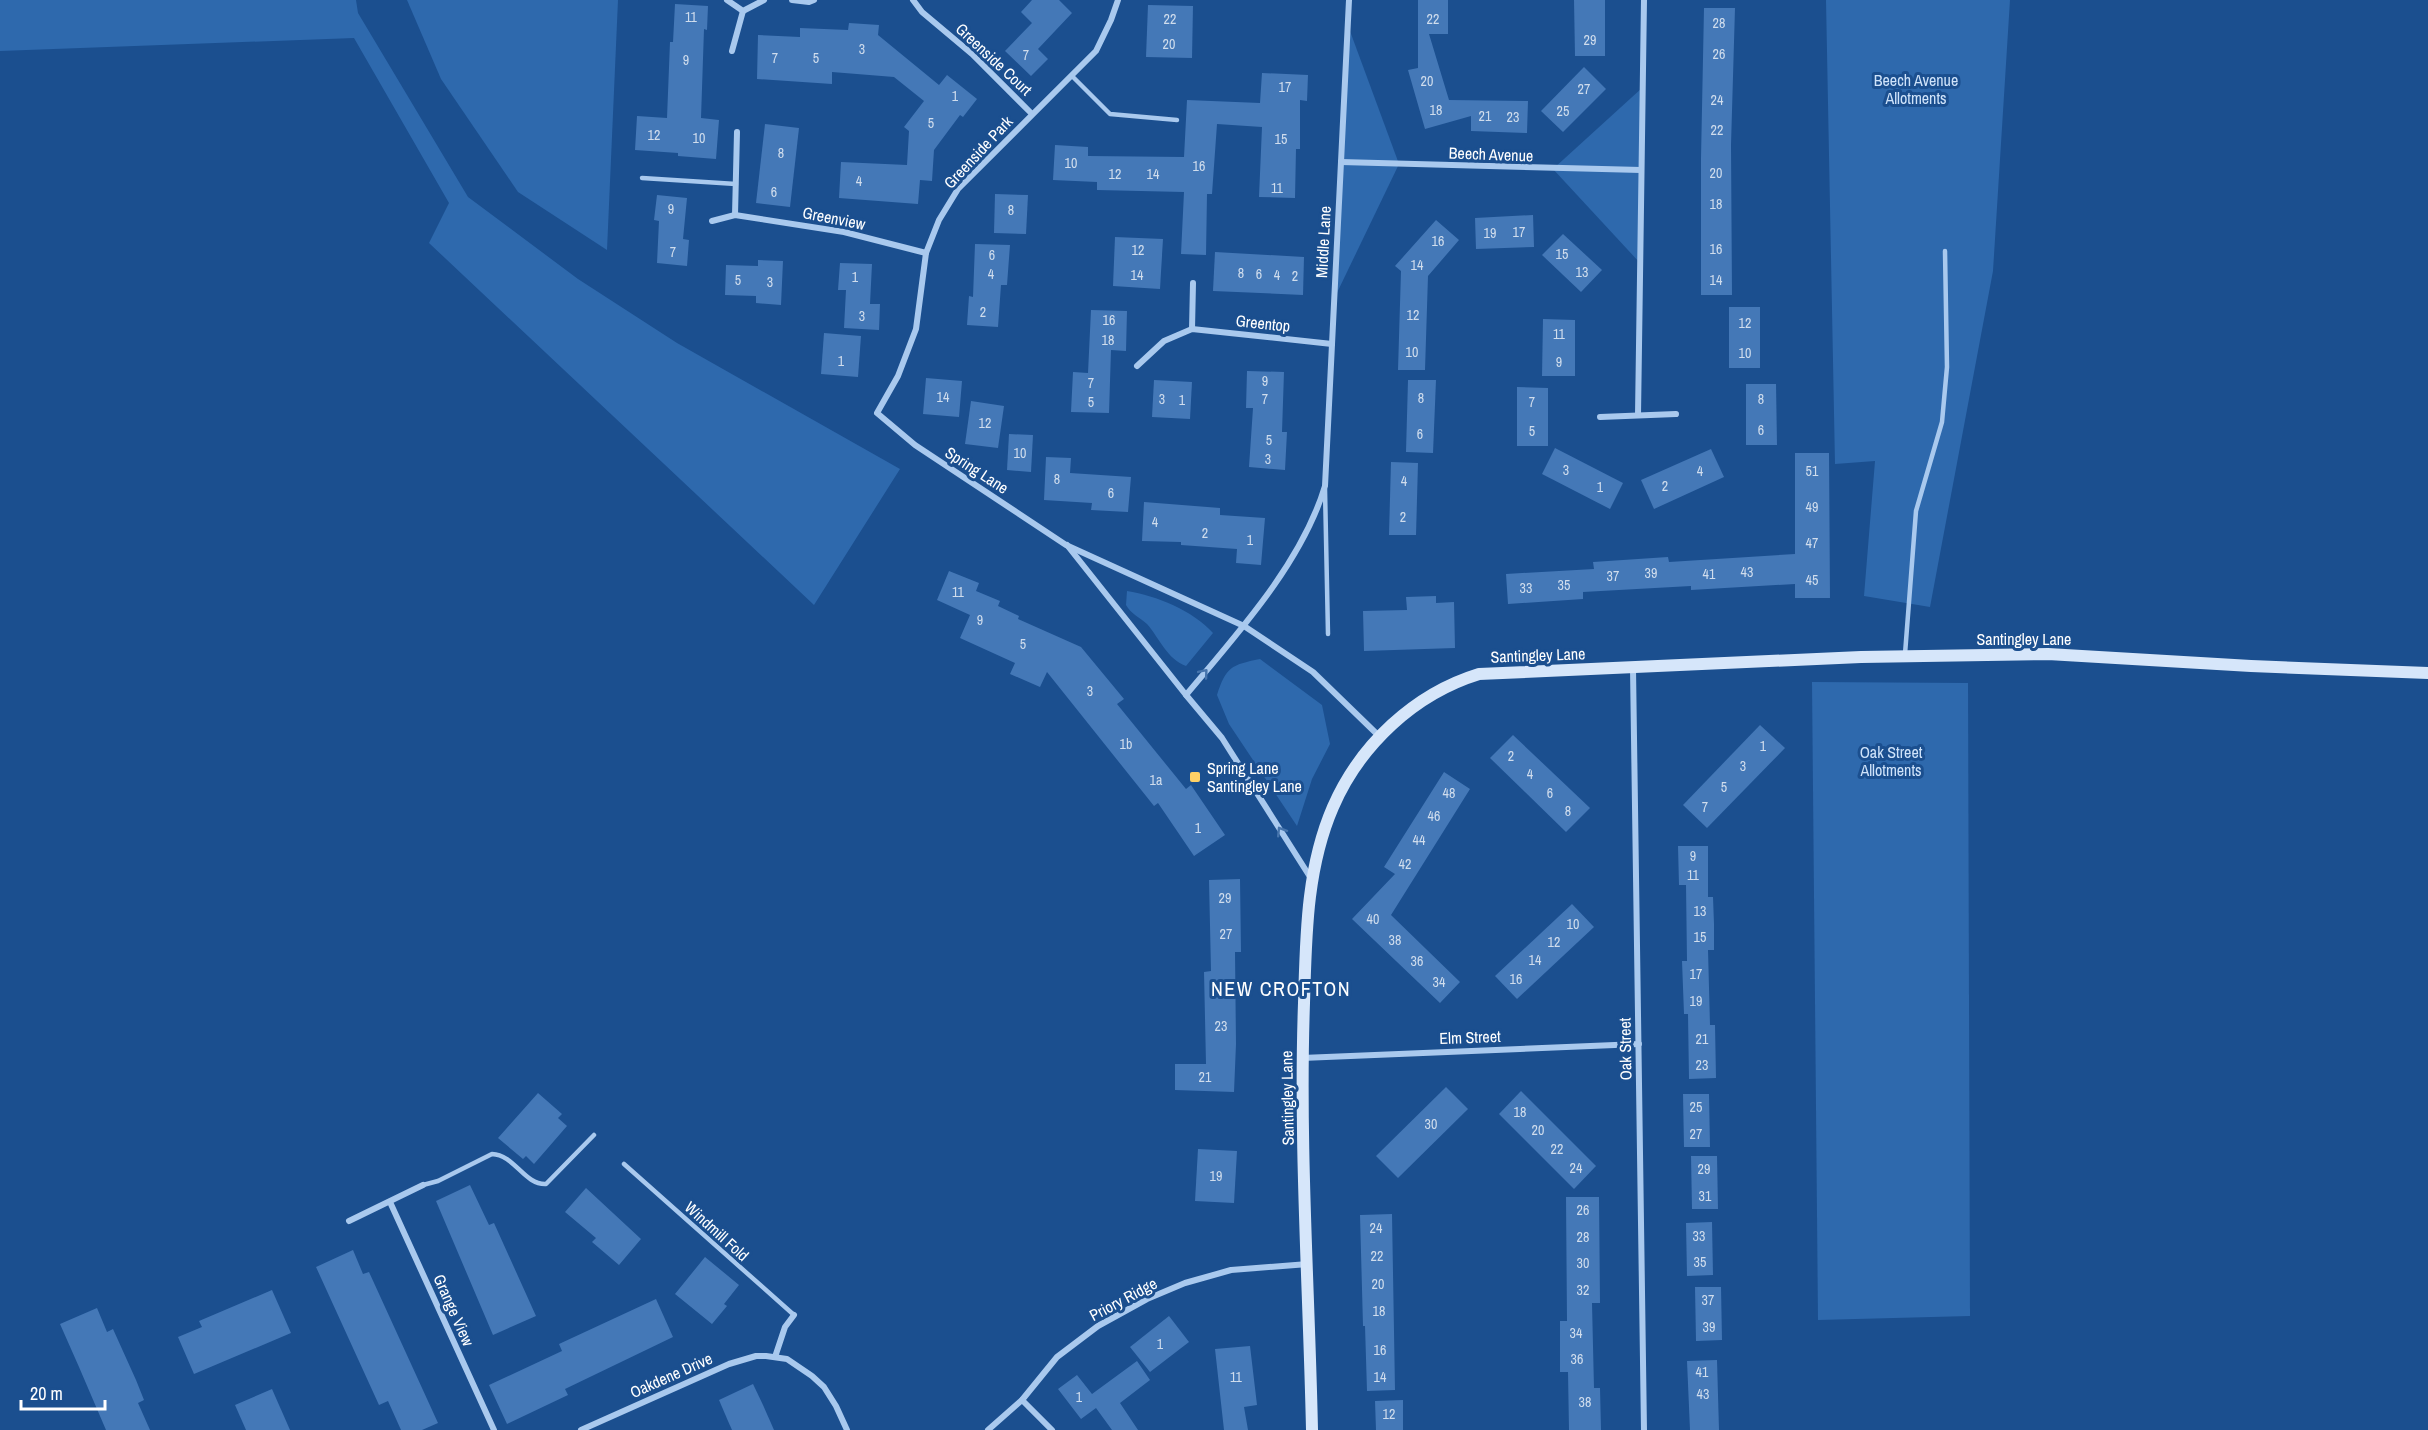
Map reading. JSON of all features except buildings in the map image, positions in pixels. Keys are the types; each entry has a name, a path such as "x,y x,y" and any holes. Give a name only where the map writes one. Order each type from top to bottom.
{"street":[{"path":"727,0 743,11"},
{"path":"732,51 743,11 764,0"},
{"path":"792,0 809,2 814,0"},
{"name":"Greenside Court","path":"913,0 922,12 972,54 1032,114"},
{"name":"Greenside Park","path":"877,414 898,376 916,329 926,253 939,220 958,189 1096,51 1118,0"},
{"name":"Middle Lane","path":"1244,626 1295,553 1316,515 1325,486 1348,0"},
{"path":"1638,416 1644,0"},
{"path":"735,215 737,132"},
{"name":"Beech Avenue","path":"1341,162 1641,170"},
{"name":"Greenview","path":"712,221 735,215 844,232 926,253"},
{"path":"1137,366 1164,341 1191,329 1193,283"},
{"name":"Greentop","path":"1191,329 1332,344"},
{"name":"Spring Lane","path":"877,414 915,445 1066,545 1244,626 1313,672 1379,736"},
{"path":"1600,417 1676,414"},
{"name":"Spring Lane","path":"1066,545 1222,738 1312,881"},
{"path":"1186,695 1244,626"},
{"name":"Santingley Lane","path":"1312,1430 1302,1058 1307,921 1312,881 1320,842 1333,807 1350,775 1379,736 1430,694 1460,679 1479,674 1905,657 2048,654 2251,666 2428,673"},
{"name":"Oak Street","path":"1634,668 1644,1430"},
{"name":"Elm Street","path":"1302,1058 1638,1044"},
{"path":"349,1221 423,1185"},
{"name":"Grange View","path":"390,1202 494,1430"},
{"name":"Priory Ridge","path":"988,1430 1022,1400 1057,1357 1098,1326 1147,1299 1185,1283 1231,1270 1308,1264"},
{"path":"794,1315 784,1327 775,1357 787,1359 824,1388 836,1406 847,1430"},
{"name":"Oakdene Drive","path":"581,1430 729,1364 756,1356 775,1357"},
{"path":"1022,1400 1052,1430"}],"lane":[{"path":"1072,76 1110,114 1177,120"},
{"path":"642,178 736,184"},
{"path":"1905,657 1916,511 1942,422 1947,367 1945,251"},
{"name":"Middle Lane","path":"1325,486 1328,634"},
{"path":"423,1185 438,1181 492,1154 507,1158 533,1181 546,1184 594,1134"},
{"name":"Windmill Fold","path":"624,1164 794,1315"}],"green space":[{"path":"0,0 356,0 358,13 468,197 578,279 677,343 900,469 814,605 429,243 449,203 354,38 0,51"},
{"path":"407,0 618,0 607,250 518,192 441,79"},
{"name":"Beech Avenue Allotments","path":"1826,0 2010,0 1993,271 1930,607 1864,596 1875,461 1835,464"},
{"path":"1347,23 1399,164 1334,299"},
{"path":"1642,88 1640,263 1553,169"},
{"path":"1127,591 1150,596 1173,605 1195,617 1213,633 1186,666 1179,663 1169,654 1147,624 1128,608 1126,605"},
{"path":"1260,659 1322,705 1330,744 1312,779 1297,826 1229,724 1217,695 1223,678 1231,669 1242,663"},
{"name":"Oak Street Allotments","path":"1812,682 1968,683 1970,1316 1818,1320"}],"place":[{"name":"Spring Lane Santingley Lane","path":"1195,777"}],"district":[{"name":"NEW CROFTON","path":"1281,989"}]}
